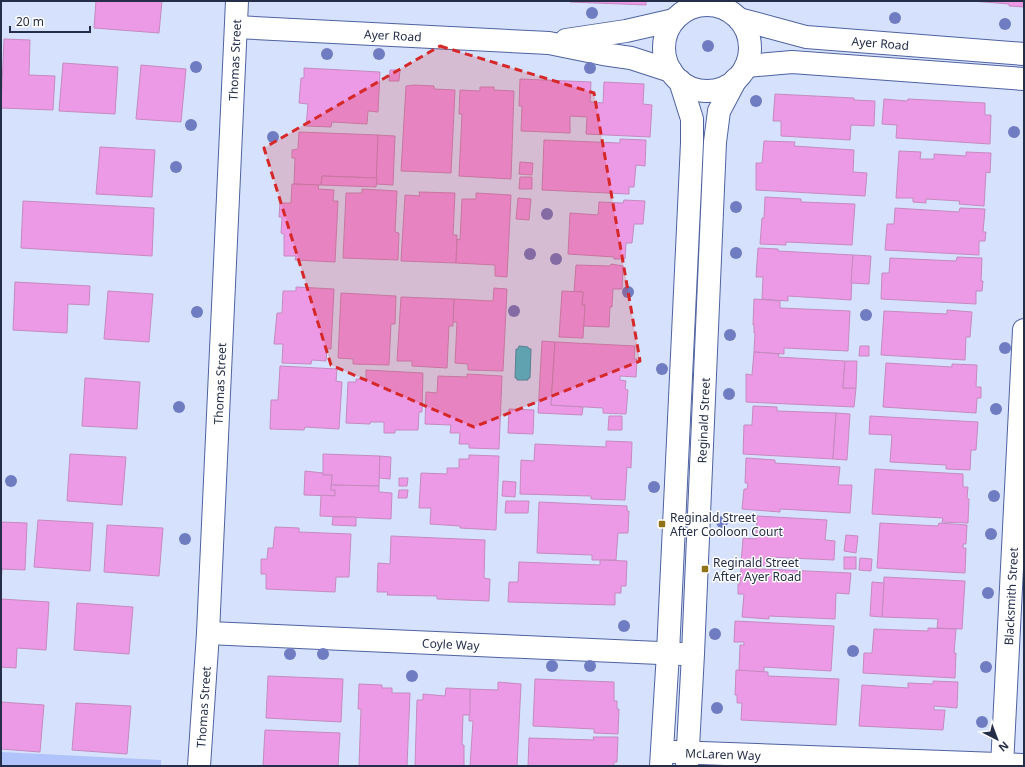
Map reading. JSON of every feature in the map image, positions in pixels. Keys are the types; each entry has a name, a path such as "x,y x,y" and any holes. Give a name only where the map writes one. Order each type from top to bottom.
{"street":[{"name":"Thomas Street","path":"199,766 208,633 238,1"},
{"path":"712,4 734,11 746,29 750,41 750,54 741,72 726,86 714,90 702,90 690,87 675,76 665,59 664,45 667,32 682,11 697,6 712,4"},
{"name":"Ayer Road","path":"549,43 598,36 682,11"},
{"name":"Ayer Road","path":"734,11 806,37 1024,54"},
{"name":"Ayer Road","path":"236,26 549,43 631,58 675,76"},
{"path":"741,72 792,62 1024,79"},
{"name":"Reginald Street","path":"687,759 693,654 715,142 719,111 741,72"},
{"name":"Reginald Street","path":"661,759 668,653 692,143 692,119 675,76"},
{"name":"Blacksmith Street","path":"1002,765 1024,330"},
{"name":"Coyle Way","path":"208,633 693,654"},
{"name":"McLaren Way","path":"661,759 1024,766"}],"highlighted area":[{"path":"440,46 594,93 640,361 474,427 331,365 264,148"}],"shaded area":[{"path":"519,346 528,347 531,349 530,378 528,378 528,380 517,380 517,378 515,378 516,349 518,349"},
{"path":"1,752 161,760 161,766 1,766"}],"building":[{"path":"96,1 162,1 159,33 94,28"},
{"path":"646,1 646,5 570,2"},
{"path":"972,1 1024,1 1024,7 1009,6 1009,4"},
{"path":"4,39 30,40 29,75 55,76 53,110 1,108"},
{"path":"63,63 118,67 115,114 59,111"},
{"path":"141,65 186,69 181,122 136,119"},
{"path":"304,68 380,72 378,112 368,111 367,124 332,122 331,127 306,126 308,104 299,103 301,78 304,78"},
{"path":"390,70 400,70 399,81 389,81"},
{"path":"520,79 591,82 590,102 603,103 604,82 644,84 643,104 652,105 650,137 586,134 587,117 570,116 570,133 521,131 522,106 519,106"},
{"path":"406,86 434,86 434,89 455,90 451,173 401,171"},
{"path":"480,87 494,87 494,90 514,91 511,179 459,176 462,114 459,114 460,90 480,91"},
{"path":"775,94 854,98 854,100 875,101 874,126 851,125 850,140 781,136 781,121 773,121"},
{"path":"884,99 985,103 985,115 991,115 990,144 896,138 897,125 882,124"},
{"path":"299,132 378,135 377,178 322,176 321,185 294,184 295,158 292,158 292,150 298,149"},
{"path":"378,135 395,136 393,185 376,184"},
{"path":"620,139 646,140 645,166 636,165 634,187 629,187 629,194 542,190 544,140 620,143"},
{"path":"764,141 795,142 794,146 854,150 853,172 867,173 865,196 756,190 756,163 762,163"},
{"path":"100,147 155,150 152,197 96,194"},
{"path":"899,151 921,152 920,159 934,159 934,154 966,156 966,152 991,153 990,173 986,172 984,206 959,204 960,201 926,199 926,203 913,202 913,198 896,198"},
{"path":"520,162 533,163 532,175 519,174"},
{"path":"322,176 377,178 376,187 321,185"},
{"path":"520,177 532,177 532,189 519,189"},
{"path":"292,184 319,185 318,189 334,190 333,201 338,201 335,262 295,260 296,256 284,256 284,234 281,233 282,217 279,217 280,203 291,203"},
{"path":"362,189 397,191 395,232 399,233 398,260 343,258 346,193 362,193"},
{"path":"419,192 455,193 453,235 457,235 456,263 401,261 405,195 420,196"},
{"path":"476,193 511,195 507,277 495,276 495,265 456,263 457,239 460,240 462,199 476,199"},
{"path":"765,197 801,199 801,202 855,204 852,245 786,242 786,245 760,244 762,218 764,218"},
{"path":"518,198 531,199 529,220 516,219"},
{"path":"624,200 645,201 643,224 634,224 632,243 626,243 625,259 568,254 570,213 598,215 599,202 623,203"},
{"path":"23,201 154,208 152,256 21,248"},
{"path":"895,208 959,212 960,208 985,209 983,232 986,232 985,241 979,241 979,255 885,250 887,224 894,224"},
{"path":"758,248 778,249 778,251 853,255 851,300 788,296 788,301 762,299 763,277 756,277"},
{"path":"853,255 871,256 869,284 851,283"},
{"path":"957,257 982,258 982,291 976,291 976,304 881,299 882,273 889,273 890,258 956,261"},
{"path":"611,264 623,266 622,289 613,289 609,327 583,326 585,305 582,305 583,292 574,292 576,265 610,266"},
{"path":"15,282 90,286 89,305 68,304 67,333 13,330"},
{"path":"296,287 334,289 331,349 327,349 326,361 312,360 311,364 282,363 283,344 274,344 277,313 282,313 283,291 296,291"},
{"path":"494,288 507,289 503,371 468,370 468,364 455,363 457,322 453,322 454,299 493,301"},
{"path":"108,291 153,294 149,342 104,339"},
{"path":"562,291 583,292 582,305 585,305 583,338 559,337"},
{"path":"341,293 396,296 395,324 391,324 389,365 353,364 353,359 338,358"},
{"path":"401,297 454,299 453,326 449,326 447,368 412,366 412,361 397,361"},
{"path":"754,299 780,301 780,308 850,311 848,351 784,348 784,354 754,352"},
{"path":"947,310 972,312 970,337 966,337 965,360 881,355 884,311 947,314"},
{"path":"542,341 555,342 551,405 583,407 582,415 538,413"},
{"path":"555,342 635,346 634,359 637,359 636,377 620,376 620,380 626,381 625,389 628,390 626,414 603,413 603,408 551,405"},
{"path":"860,346 869,346 869,356 859,356"},
{"path":"754,352 779,354 778,357 845,361 843,388 856,388 854,407 746,402 746,374 752,375"},
{"path":"845,361 857,361 856,388 843,388"},
{"path":"886,363 952,367 952,364 977,365 976,387 981,387 981,398 977,398 976,413 883,407"},
{"path":"280,366 337,369 336,381 342,382 339,429 305,427 304,430 270,429 271,400 278,400"},
{"path":"366,370 423,373 422,412 419,412 418,430 395,430 395,433 384,433 384,422 370,422 370,424 346,423 348,382 356,382 356,379 366,379"},
{"path":"467,374 502,376 499,449 469,448 469,444 459,444 460,433 450,433 451,425 425,424 426,392 437,393 438,376 467,377"},
{"path":"85,378 140,382 137,429 82,426"},
{"path":"753,406 777,407 777,411 836,413 833,459 743,454 744,425 752,425"},
{"path":"509,409 534,410 533,434 508,433"},
{"path":"836,413 850,414 847,460 833,459"},
{"path":"609,416 622,416 622,430 608,430"},
{"path":"870,416 978,422 976,450 971,450 970,470 946,469 946,465 890,462 892,435 869,434"},
{"path":"606,441 632,442 631,468 627,467 625,500 591,499 591,496 520,494 521,460 534,461 535,444 606,447"},
{"path":"70,454 126,457 122,505 67,501"},
{"path":"323,454 380,456 379,486 331,485 332,475 323,475"},
{"path":"469,455 499,456 496,530 460,528 460,526 430,524 431,508 419,508 421,473 447,474 447,468 459,468 459,459 469,459"},
{"path":"380,456 391,457 390,479 379,478"},
{"path":"746,458 775,460 775,463 840,467 838,485 852,485 850,513 780,509 780,512 742,509 744,489 747,489 748,483 745,483"},
{"path":"875,469 963,474 963,487 968,487 968,523 942,522 943,518 872,514"},
{"path":"305,471 323,473 323,475 332,475 331,490 335,490 335,496 304,495"},
{"path":"399,478 408,478 407,486 399,486"},
{"path":"503,481 516,482 515,497 502,496"},
{"path":"331,485 379,486 379,492 392,493 391,519 320,516 321,495 335,496 335,490 331,490"},
{"path":"399,490 408,490 407,498 398,498"},
{"path":"506,501 529,501 528,513 505,513"},
{"path":"539,502 627,506 627,511 629,511 628,533 618,533 616,560 592,560 592,555 537,553"},
{"path":"757,516 827,520 825,540 835,541 834,560 768,557 768,566 741,564 743,538 757,539"},
{"path":"333,517 356,517 356,526 332,525"},
{"path":"38,520 93,523 90,571 34,567"},
{"path":"1,522 27,523 25,570 2,569 1,584"},
{"path":"880,523 938,526 939,523 967,525 966,544 963,544 963,548 966,548 965,573 877,568"},
{"path":"107,525 163,528 159,576 104,572"},
{"path":"275,527 299,528 299,532 351,534 349,577 336,577 335,592 266,589 266,574 261,574 261,559 267,559 268,548 273,548"},
{"path":"846,535 858,536 856,553 844,551"},
{"path":"391,536 485,540 484,578 490,579 489,601 437,599 437,596 387,595 388,592 377,592 378,563 390,564"},
{"path":"844,557 856,557 856,569 844,569"},
{"path":"860,558 872,559 871,571 859,570"},
{"path":"600,560 627,561 626,586 621,586 621,593 615,593 615,605 508,602 509,582 518,582 519,562 600,565"},
{"path":"741,568 851,573 849,594 836,593 835,619 769,616 769,619 742,617 744,594 738,594"},
{"path":"884,577 965,581 962,629 937,628 938,619 882,617"},
{"path":"872,582 884,583 882,617 870,616"},
{"path":"1,599 49,602 46,650 17,648 16,668 1,667"},
{"path":"77,603 133,607 129,654 74,650"},
{"path":"735,621 834,626 831,671 764,667 764,672 739,671 740,645 744,645 744,642 734,642"},
{"path":"928,628 956,629 954,653 956,653 955,678 863,673 864,653 872,653 874,629 928,631"},
{"path":"736,670 768,672 768,676 839,679 836,725 741,720 742,703 737,703 737,695 735,695"},
{"path":"268,676 343,679 341,722 266,718"},
{"path":"535,679 614,682 614,701 617,701 617,709 619,709 618,734 594,733 594,729 533,726"},
{"path":"933,681 958,682 957,708 934,706 934,710 945,710 943,730 859,726 862,685 908,688 908,683 933,684"},
{"path":"498,682 521,684 517,766 470,766 473,721 469,721 470,689 498,690"},
{"path":"359,684 382,685 382,688 392,688 392,693 410,693 407,766 359,766 361,709 358,709"},
{"path":"446,688 470,689 470,715 463,715 462,745 464,745 464,766 415,766 417,700 423,700 423,694 445,696"},
{"path":"1,702 44,705 40,752 1,749"},
{"path":"76,703 131,706 127,754 72,750"},
{"path":"265,730 340,733 338,766 263,766"},
{"path":"593,737 618,737 617,762 614,762 614,766 528,766 529,738 594,740"}],"place":[{"name":"Reginald Street After Cooloon Court","path":"662,524"},
{"name":"Reginald Street After Ayer Road","path":"705,569"}]}
